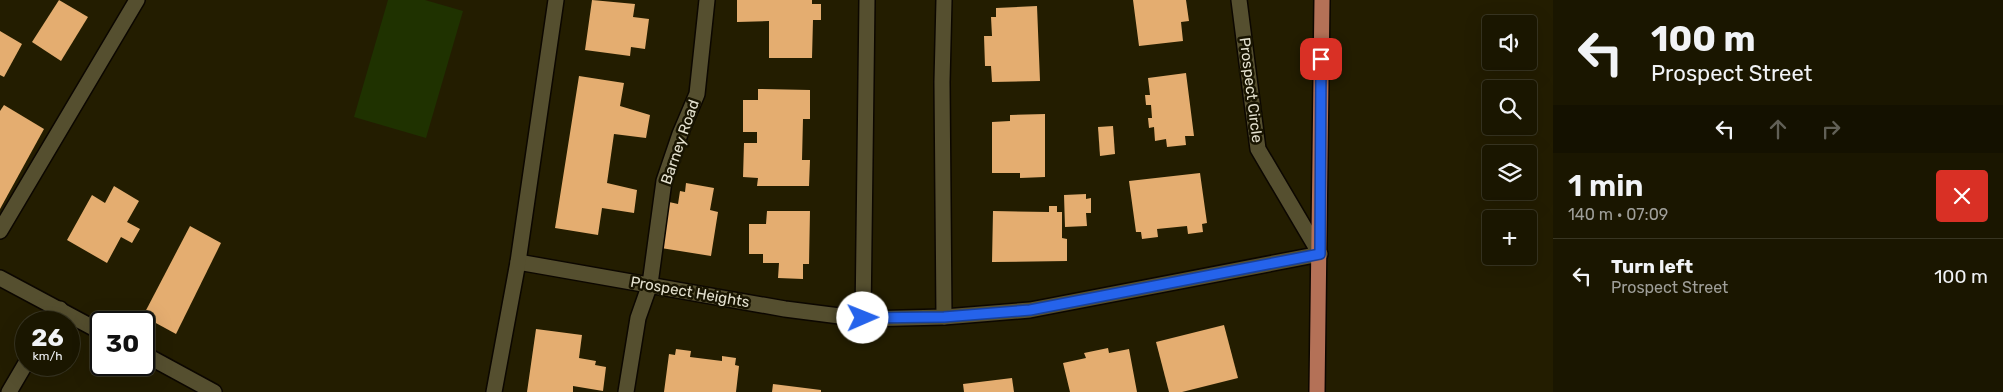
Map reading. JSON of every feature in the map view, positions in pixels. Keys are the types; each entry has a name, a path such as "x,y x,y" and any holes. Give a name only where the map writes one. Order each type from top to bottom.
{"main road":[{"path":"1317,392 1322,0"}],"street":[{"path":"0,231 137,0"},
{"path":"494,392 518,262 556,0"},
{"name":"Barney Road","path":"626,392 638,318 650,284 664,181 680,134 697,94 707,0"},
{"path":"863,318 867,0"},
{"path":"944,0 942,82 944,317"},
{"name":"Prospect Circle","path":"1239,0 1258,149 1320,254"},
{"name":"Prospect Heights","path":"518,262 785,309 863,318 944,317 1030,310 1320,254"},
{"path":"0,278 90,326"},
{"path":"155,360 214,392"},
{"path":"9,392 18,376"}],"green space":[{"path":"388,0 425,0 463,11 426,138 354,117"}],"building":[{"path":"59,0 88,17 61,61 32,42"},
{"path":"592,0 635,4 633,17 649,19 645,49 631,47 630,56 585,50"},
{"path":"737,0 812,0 812,4 821,4 821,20 813,20 812,58 769,58 769,21 737,22"},
{"path":"1133,0 1186,0 1189,21 1181,22 1183,41 1139,46"},
{"path":"1037,6 1040,81 992,82 991,66 985,66 984,36 992,36 991,17 996,17 996,8"},
{"path":"0,31 22,44 4,77 0,75"},
{"path":"1186,73 1194,136 1185,136 1186,145 1167,147 1166,139 1155,141 1154,127 1149,128 1148,118 1152,118 1151,105 1146,105 1145,95 1150,95 1148,78"},
{"path":"579,76 624,83 620,106 650,115 646,138 614,134 607,183 637,190 634,213 602,208 598,235 555,228"},
{"path":"758,89 810,90 810,119 803,119 802,160 810,160 809,186 757,186 758,178 743,177 744,143 757,143 757,132 743,132 743,100 758,100"},
{"path":"4,105 44,129 0,209 0,111"},
{"path":"1045,114 1045,177 1020,178 1020,173 992,173 992,122 1010,121 1010,115"},
{"path":"1113,126 1115,154 1100,156 1098,127"},
{"path":"1200,173 1207,223 1202,224 1203,232 1188,234 1187,226 1157,229 1158,237 1142,239 1141,232 1136,232 1129,181"},
{"path":"686,183 714,188 710,210 718,212 711,256 661,248 669,202 678,204 680,191 685,192"},
{"path":"114,186 139,201 127,222 140,229 132,243 121,237 107,263 67,240 92,195 105,203"},
{"path":"1086,194 1086,199 1091,198 1091,213 1086,213 1087,226 1065,227 1064,195"},
{"path":"1049,206 1057,206 1057,212 1062,212 1062,238 1067,239 1067,261 992,262 993,211 1049,212"},
{"path":"767,211 810,211 809,264 803,264 803,279 778,278 779,263 763,263 763,254 749,254 749,224 766,224"},
{"path":"190,226 221,243 176,334 155,323 155,311 146,311"},
{"path":"1224,325 1238,378 1182,392 1169,392 1156,342"},
{"path":"536,329 582,335 579,358 596,361 595,365 606,367 603,391 573,386 573,392 527,392"},
{"path":"1108,348 1109,353 1129,349 1137,392 1070,392 1063,363 1086,358 1084,353"},
{"path":"676,349 691,351 690,357 722,361 722,356 736,358 735,365 739,366 736,392 664,392 669,354 675,355"},
{"path":"1012,378 1014,392 964,392 963,384"},
{"path":"773,384 821,390 821,392 772,392"}],"route":[{"path":"863,318 944,317 1030,310 1320,254 1321,59"}]}
